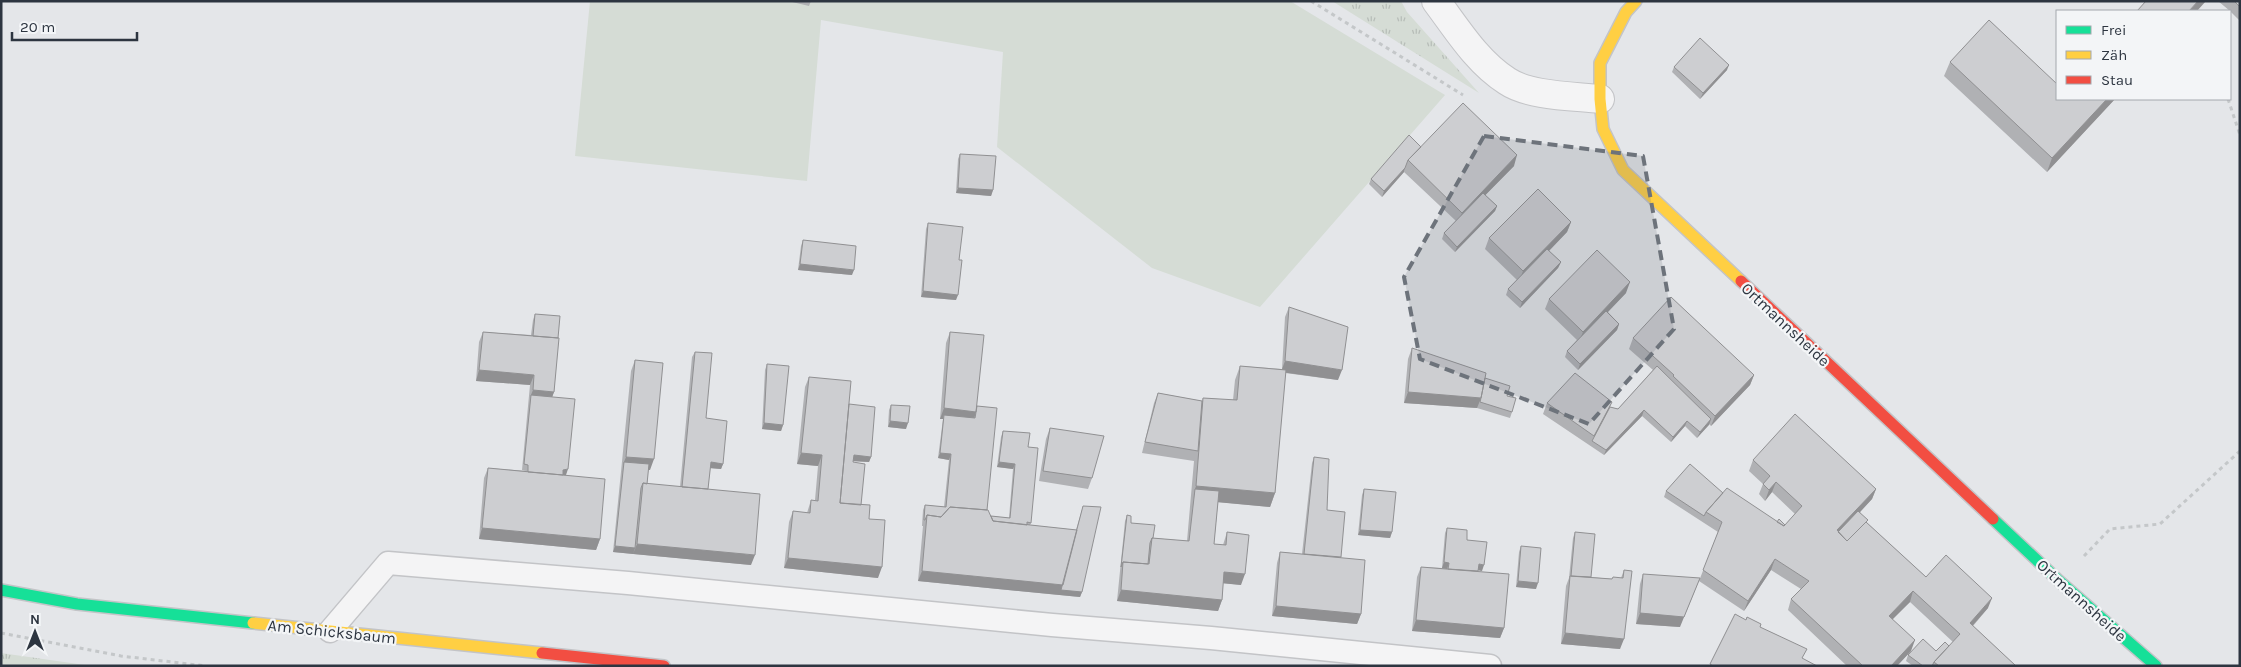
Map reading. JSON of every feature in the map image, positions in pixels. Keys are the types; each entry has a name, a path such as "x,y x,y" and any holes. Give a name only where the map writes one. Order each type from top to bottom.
{"street":[{"path":"1436,1 1479,58 1508,82 1536,92 1600,99"},
{"name":"Ortmannsheide","path":"1636,1 1626,12 1600,63 1600,99 1603,129 1623,170 2059,581 2156,665"},
{"name":"Am Schicksbaum","path":"1,590 76,604 664,666"}],"lane":[{"path":"330,631 388,563 628,583 1490,666"}],"path":[{"path":"1311,1 1476,103 1508,82"},
{"path":"2228,100 2240,135"},
{"path":"2059,581 2110,529 2160,524 2240,451"},
{"path":"1,633 120,656 206,666"}],"highlighted area":[{"path":"1484,136 1643,156 1674,329 1589,424 1420,359 1404,277"}],"green space":[{"path":"590,1 1290,1 1445,95 1260,307 1152,268 997,147 1003,52 821,20 807,181 575,156"},
{"path":"1332,1 1401,1 1407,12 1479,93"},
{"path":"1,653 92,666 1,666"}],"building":[{"path":"2146,1 2198,1 2190,10 2138,10"},
{"path":"2234,1 2240,1 2240,7"},
{"path":"1989,20 2056,83 2056,100 2106,100 2052,158 1950,62"},
{"path":"1700,38 1729,65 1703,93 1674,67"},
{"path":"1463,103 1517,155 1462,213 1408,160"},
{"path":"1409,135 1421,147 1408,160 1405,168 1384,191 1371,179"},
{"path":"960,154 996,156 993,190 958,188"},
{"path":"1538,189 1571,222 1523,271 1489,238"},
{"path":"1483,193 1497,206 1457,247 1444,233"},
{"path":"928,223 963,227 959,260 962,260 958,295 923,291"},
{"path":"803,240 856,246 854,270 800,264"},
{"path":"1547,249 1561,262 1522,302 1508,289"},
{"path":"1597,250 1630,282 1583,332 1549,299"},
{"path":"1671,297 1754,375 1715,416 1633,338"},
{"path":"1289,307 1348,327 1342,370 1285,361"},
{"path":"1606,311 1619,324 1580,364 1567,351"},
{"path":"535,314 560,316 558,338 533,336"},
{"path":"483,332 559,338 554,392 533,390 534,375 479,370"},
{"path":"950,332 984,335 976,412 944,408"},
{"path":"1412,348 1486,373 1481,398 1408,392"},
{"path":"695,352 712,353 706,418 727,421 723,464 711,462 708,489 682,487"},
{"path":"635,360 663,363 654,459 626,457"},
{"path":"767,364 789,366 783,425 764,423"},
{"path":"1240,366 1286,370 1275,493 1196,486 1203,398 1237,400"},
{"path":"1657,366 1711,419 1700,432 1687,421 1673,437 1644,410 1606,450 1592,441 1610,407 1618,409"},
{"path":"1575,373 1612,402 1594,436 1547,403"},
{"path":"809,377 851,381 840,503 870,505 869,519 885,520 882,567 788,558 793,511 810,513 811,500 818,501 822,455 801,453"},
{"path":"1485,378 1510,386 1507,396 1516,398 1512,412 1480,402"},
{"path":"1158,393 1202,401 1198,451 1145,442"},
{"path":"531,395 575,399 568,469 563,470 563,475 528,472 528,465 524,464"},
{"path":"849,404 875,407 871,457 854,455 853,462 865,464 861,505 840,503"},
{"path":"891,405 910,406 908,423 890,421"},
{"path":"977,406 997,408 987,510 950,507 941,517 927,515 924,520 925,505 946,507 951,454 940,453 944,415 975,418"},
{"path":"1795,414 1876,489 1837,530 1847,541 1866,522 1926,577 1946,555 1992,598 1970,623 2016,666 1939,666 1934,662 1960,634 1913,591 1889,616 1915,640 1891,666 1863,666 1791,599 1809,581 1775,559 1748,601 1703,570 1722,522 1706,512 1727,488 1784,526 1802,506 1776,482 1769,490 1763,484 1770,476 1753,460"},
{"path":"1050,428 1104,436 1092,478 1043,471"},
{"path":"1003,431 1030,433 1028,447 1038,448 1031,523 1027,522 1027,525 993,521 991,516 1010,518 1015,464 999,462"},
{"path":"1314,457 1329,459 1327,510 1345,512 1341,557 1304,554"},
{"path":"624,462 649,464 647,484 643,483 641,488 635,548 615,546"},
{"path":"1690,464 1723,493 1704,516 1666,491"},
{"path":"488,468 605,479 600,539 482,528"},
{"path":"643,483 760,494 755,555 637,544"},
{"path":"1195,489 1219,491 1214,544 1226,545 1227,532 1249,535 1245,574 1224,572 1222,600 1121,590 1123,562 1149,564 1152,538 1189,541"},
{"path":"1364,489 1396,492 1392,532 1360,530"},
{"path":"1083,506 1101,507 1082,592 1061,590"},
{"path":"950,507 988,510 993,521 1077,530 1063,585 922,571 927,515 941,517"},
{"path":"1858,511 1868,520 1847,541 1838,532"},
{"path":"1127,515 1131,516 1131,523 1155,525 1153,538 1150,543 1148,564 1123,562 1121,567"},
{"path":"1779,519 1785,525 1784,526 1777,522"},
{"path":"1447,528 1467,530 1467,540 1487,542 1484,565 1479,564 1478,571 1448,569 1449,563 1444,562"},
{"path":"1575,532 1595,534 1591,577 1571,576"},
{"path":"1521,546 1541,548 1538,583 1518,581"},
{"path":"1280,552 1365,560 1361,614 1276,606"},
{"path":"1421,567 1509,574 1504,628 1416,620"},
{"path":"1624,570 1632,571 1624,639 1565,633 1570,576 1623,578"},
{"path":"1643,574 1700,578 1684,617 1640,613"},
{"path":"1735,614 1746,620 1747,617 1761,624 1760,627 1807,649 1802,658 1817,666 1713,666 1710,664"},
{"path":"1923,639 1936,651 1945,642 1949,646 1932,666 1923,666 1908,655"}],"traffic: fast":[{"path":"1993,519 2059,581 2156,666"},
{"path":"1,590 77,604 253,623"}],"traffic: slow":[{"path":"1636,1 1626,12 1600,63 1600,99 1603,129 1623,170 1741,281"},
{"path":"253,623 542,653"}],"traffic: jam":[{"path":"1741,281 1993,519"},
{"path":"542,653 664,666"}]}
